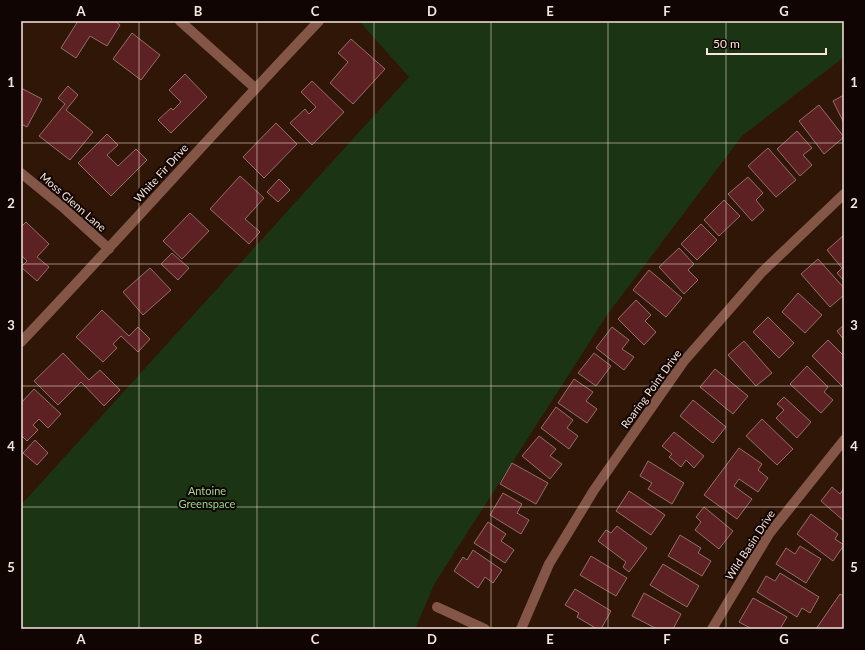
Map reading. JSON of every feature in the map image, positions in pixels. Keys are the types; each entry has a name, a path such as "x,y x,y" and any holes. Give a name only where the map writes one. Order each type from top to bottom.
{"street":[{"path":"180,21 255,88"},
{"name":"White Fir Drive","path":"21,342 109,249 255,88 319,21"},
{"name":"Moss Glenn Lane","path":"21,173 65,208 109,249"},
{"name":"Roaring Point Drive","path":"521,629 549,564 594,490 684,361 761,273 844,194"},
{"name":"Wild Basin Drive","path":"712,629 769,534 844,440"},
{"path":"437,607 485,629"}],"green space":[{"name":"Antoine Greenspace","path":"359,21 844,21 844,57 742,136 607,315 435,583 415,629 21,629 21,505 409,77"}],"building":[{"path":"78,21 115,21 120,25 107,46 90,36 76,58 61,48"},
{"path":"132,33 160,55 141,80 113,59"},
{"path":"351,39 385,69 353,104 330,83 348,62 338,53"},
{"path":"185,74 207,97 171,133 158,120 171,108 173,110 181,102 169,90"},
{"path":"312,81 344,112 312,145 290,123 305,109 309,114 316,107 301,92"},
{"path":"68,86 78,95 66,110 93,132 70,160 39,136 65,104 58,98"},
{"path":"21,88 42,99 27,127 21,124"},
{"path":"844,95 844,123 833,101"},
{"path":"819,105 844,137 824,154 799,121"},
{"path":"276,123 297,144 264,178 243,157"},
{"path":"797,131 812,148 803,155 812,165 800,176 777,149"},
{"path":"107,134 118,145 107,155 118,166 136,149 147,160 111,196 78,163"},
{"path":"768,148 796,180 776,197 748,166"},
{"path":"240,176 264,198 245,219 260,232 249,244 210,209"},
{"path":"748,177 763,193 756,200 764,210 752,221 728,194"},
{"path":"279,179 290,190 278,202 267,192"},
{"path":"724,200 740,216 719,236 704,220"},
{"path":"190,213 209,231 182,259 163,241"},
{"path":"26,222 49,244 37,257 49,267 37,281 21,267 27,261 21,255 21,227"},
{"path":"701,224 717,240 697,260 681,244"},
{"path":"844,235 844,281 837,273 842,268 827,250"},
{"path":"679,248 694,264 688,270 698,280 684,294 659,267"},
{"path":"172,253 189,268 178,280 161,264"},
{"path":"818,259 844,288 844,295 830,307 801,274"},
{"path":"150,268 171,290 143,315 123,292"},
{"path":"649,270 682,298 666,317 633,290"},
{"path":"798,293 822,315 805,333 782,312"},
{"path":"636,300 651,315 645,321 656,332 644,345 618,319"},
{"path":"102,310 129,336 138,327 150,339 138,352 121,336 113,344 117,348 103,362 76,337"},
{"path":"768,317 794,343 779,358 753,332"},
{"path":"844,325 844,340 837,331"},
{"path":"612,327 629,340 622,349 634,357 624,370 596,348"},
{"path":"828,340 844,356 843,387 812,356"},
{"path":"744,341 772,373 756,386 728,355"},
{"path":"63,353 89,380 100,370 120,390 104,406 81,382 58,405 34,381"},
{"path":"594,353 611,366 596,386 578,373"},
{"path":"807,366 828,387 824,392 833,400 821,413 790,384"},
{"path":"715,369 748,396 733,414 700,387"},
{"path":"574,379 593,392 586,401 597,409 587,423 558,403"},
{"path":"34,389 61,414 48,428 39,419 33,425 38,430 27,441 21,435 21,403"},
{"path":"784,397 811,422 797,438 776,418 784,410 777,404"},
{"path":"693,400 726,427 713,443 680,416"},
{"path":"556,407 573,420 567,428 578,436 569,449 541,428"},
{"path":"762,419 793,449 777,465 746,436"},
{"path":"674,432 704,456 694,468 686,460 681,467 669,457 672,454 662,446"},
{"path":"539,436 556,449 550,456 562,464 550,479 522,456"},
{"path":"35,440 48,453 37,465 23,453"},
{"path":"739,448 762,464 758,470 768,478 758,492 739,479 734,486 752,499 737,519 704,495"},
{"path":"648,461 684,483 672,504 648,489 652,483 640,476"},
{"path":"512,463 548,483 536,504 500,484"},
{"path":"832,487 840,494 844,488 844,521 821,501"},
{"path":"629,491 665,515 651,535 616,511"},
{"path":"503,493 522,504 517,513 529,520 521,534 490,515"},
{"path":"704,507 733,531 719,549 695,530 701,522 696,517"},
{"path":"811,514 838,534 835,539 844,545 833,561 797,534"},
{"path":"488,522 506,534 501,541 514,550 505,563 474,543"},
{"path":"617,526 647,548 629,572 623,567 626,562 598,541 606,530 611,533"},
{"path":"680,535 701,548 698,553 711,561 702,576 668,556"},
{"path":"800,546 821,559 806,583 776,564 786,548 795,554"},
{"path":"473,550 502,570 493,583 485,577 478,588 454,571 463,557 467,560"},
{"path":"591,556 627,578 616,596 580,575"},
{"path":"663,564 699,586 687,607 650,585"},
{"path":"780,573 819,597 810,613 802,608 797,617 757,592 766,576 775,581"},
{"path":"575,589 611,611 601,629 597,629 577,617 579,613 565,605"},
{"path":"644,593 681,614 673,629 657,629 632,616"},
{"path":"840,594 844,596 844,629 816,629"},
{"path":"753,598 787,617 780,629 752,629 739,622"}]}
